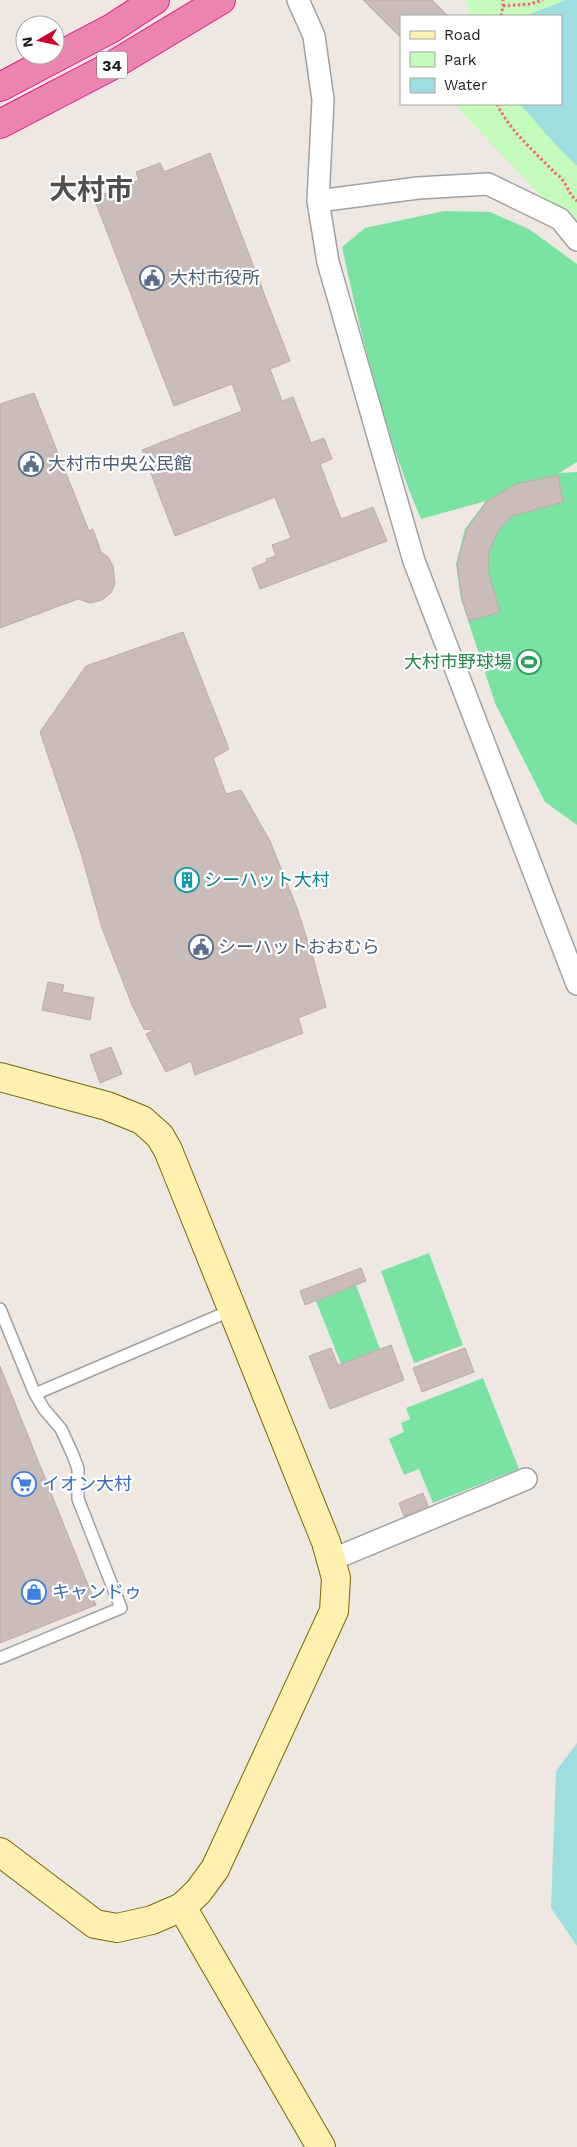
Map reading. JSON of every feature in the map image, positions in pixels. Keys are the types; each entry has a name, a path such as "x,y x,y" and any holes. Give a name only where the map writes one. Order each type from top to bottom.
{"highway":[{"name":"34","path":"0,87 112,28 155,0"},
{"name":"34","path":"0,124 112,65 221,0"}],"street":[{"path":"298,0 314,36 323,100 318,202 328,262 414,561 577,984"},
{"path":"318,202 418,188 488,184 560,219 577,240"},
{"path":"0,1078 107,1106 142,1120 160,1136 168,1150 232,1310 331,1560 336,1578 334,1611 215,1868 198,1892 182,1907 152,1920 117,1928 95,1924 0,1852"},
{"path":"331,1560 526,1479"},
{"path":"182,1907 321,2147"}],"lane":[{"path":"0,1309 35,1394 61,1429 73,1456 78,1469 78,1499 121,1608 0,1658"},
{"path":"35,1394 232,1310"}],"path":[{"path":"501,15 503,0"},
{"path":"503,6 530,4 543,0"},
{"path":"498,105 501,112 518,133 555,173 561,176 572,197 577,201"}],"green space":[{"path":"466,0 577,0 577,234 455,105 562,105 562,15 471,15"},
{"path":"444,211 490,212 529,229 577,264 577,462 559,473 577,472 577,825 545,802 495,703 461,599 456,564 465,529 486,501 421,519 385,419 342,247 365,228"},
{"path":"429,1253 463,1345 414,1363 381,1271"},
{"path":"356,1285 380,1349 341,1364 316,1301"},
{"path":"483,1378 519,1469 433,1503 419,1469 404,1475 389,1439 404,1432 401,1423 410,1419 406,1408"}],"water":[{"path":"566,0 577,0 577,166 521,105 562,105 562,15 528,15"},
{"path":"577,1743 577,1946 551,1908 556,1771"}],"building":[{"path":"363,0 432,0 447,15 400,15 400,37"},
{"path":"210,153 290,361 270,369 282,401 293,397 311,443 324,438 332,459 320,464 341,519 373,507 387,541 260,589 252,568 267,562 266,559 276,556 272,545 291,538 275,497 175,536 142,450 242,411 232,384 174,406 94,198 139,180 136,172 160,163 164,172"},
{"name":"大村市中央公民館","path":"34,393 89,531 93,529 101,552 108,557 113,566 115,584 111,593 102,600 90,603 78,599 0,628 0,404"},
{"path":"558,475 563,502 512,516 498,531 489,551 488,570 500,612 469,621 462,599 457,564 467,529 487,501 516,484"},
{"name":"シーハット大村","path":"183,632 229,749 213,758 226,794 241,790 270,841 297,908 326,1007 298,1018 303,1033 195,1075 191,1061 166,1072 146,1034 154,1030 144,1029 132,1005 102,928 81,853 40,732 86,666"},
{"path":"48,982 64,985 62,992 94,998 90,1020 42,1010"},
{"path":"111,1047 122,1074 100,1083 90,1055"},
{"path":"361,1268 366,1281 305,1305 300,1291"},
{"path":"391,1345 404,1380 330,1409 309,1356 331,1348 338,1365"},
{"path":"465,1348 474,1372 422,1392 413,1368"},
{"name":"イオン大村","path":"0,1366 96,1605 0,1643"},
{"path":"423,1493 428,1506 404,1516 399,1503"}],"place":[{"name":"大村市役所","path":"152,278"},
{"name":"大村市中央公民館","path":"31,464"},
{"name":"大村市野球場","path":"529,662"},
{"name":"シーハット大村","path":"187,880"},
{"name":"シーハットおおむら","path":"201,947"},
{"name":"イオン大村","path":"24,1484"},
{"name":"キャンドゥ","path":"34,1592"}],"district":[{"name":"大村市","path":"91,189"}]}
